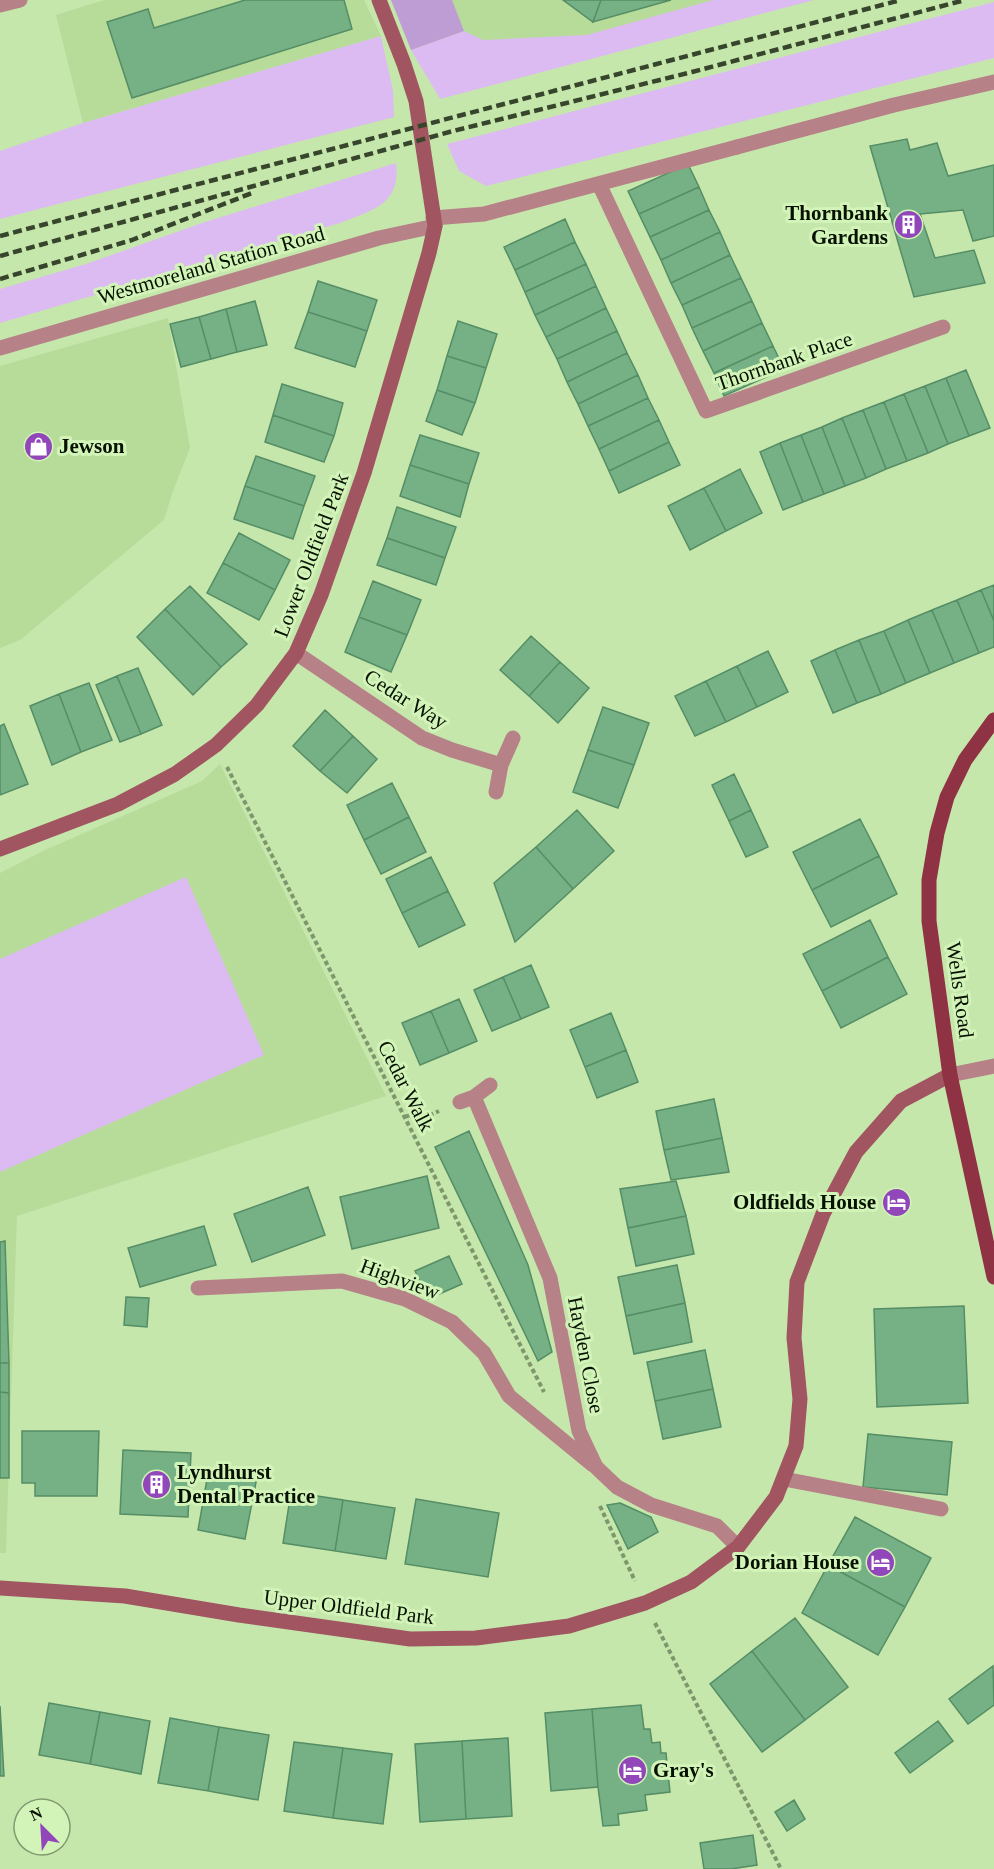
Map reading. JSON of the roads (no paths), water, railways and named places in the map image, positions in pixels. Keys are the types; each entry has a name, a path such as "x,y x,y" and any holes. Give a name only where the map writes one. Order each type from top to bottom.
{"main road":[{"name":"Wells Road","path":"994,720 965,760 947,797 937,833 929,880 929,921 950,1075 994,1277"}],"street":[{"path":"0,5 20,0"},
{"path":"379,0 416,101 434,222 484,214 894,105 994,82"},
{"name":"Thornbank Place","path":"599,184 706,411 943,327"},
{"name":"Westmoreland Station Road","path":"0,348 434,222"},
{"name":"Lower Oldfield Park","path":"0,849 118,804 175,774 216,745 257,705 296,653 321,595 364,473 426,264 434,222"},
{"name":"Cedar Way","path":"296,653 422,738 501,765"},
{"path":"496,792 501,765 513,738"},
{"path":"950,1075 994,1066"},
{"name":"Upper Oldfield Park","path":"0,1588 125,1596 410,1639 476,1638 569,1626 645,1603 691,1582 738,1547 776,1497 796,1446 800,1399 794,1338 797,1282 823,1214 856,1152 901,1101 950,1075"},
{"name":"Hayden Close","path":"490,1085 467,1099 550,1278 579,1431 596,1467 618,1487 651,1504 717,1526 738,1547"},
{"name":"Highview","path":"198,1288 342,1281 405,1299 452,1322 484,1353 509,1396 596,1467"},
{"path":"784,1479 941,1509"}],"railway":[{"path":"0,236 901,0"},
{"path":"0,256 453,131 692,72 965,0"},
{"path":"0,279 132,240 252,193"}],"place":[{"name":"Thornbank Gardens","path":"909,225"},
{"name":"Jewson","path":"38,446"},
{"name":"Oldfields House","path":"897,1202"},
{"name":"Lyndhurst Dental Practice","path":"156,1484"},
{"name":"Dorian House","path":"880,1562"},
{"name":"Gray's","path":"632,1770"}]}
